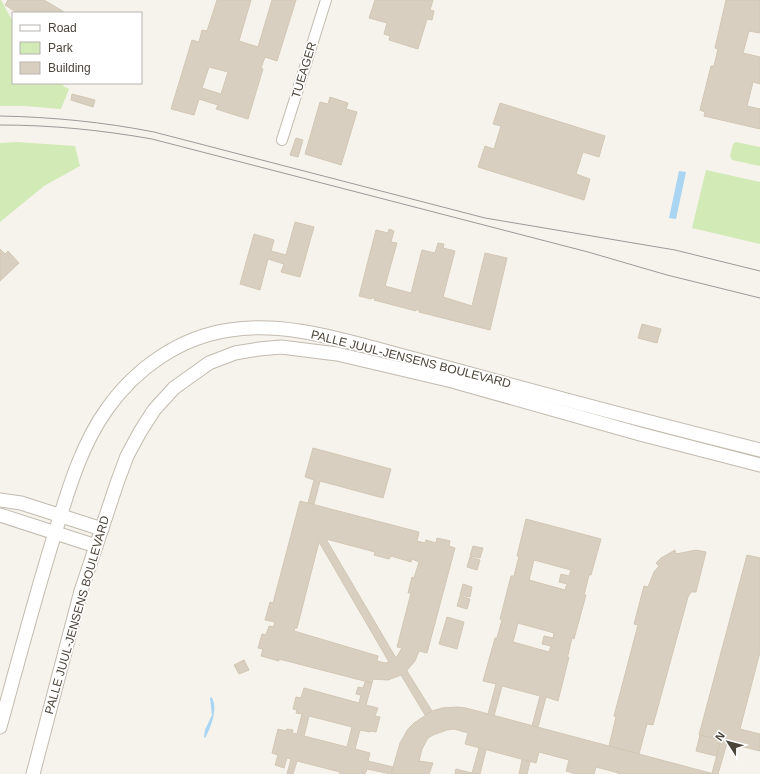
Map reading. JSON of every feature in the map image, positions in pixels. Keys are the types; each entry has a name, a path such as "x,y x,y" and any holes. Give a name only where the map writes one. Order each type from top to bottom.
{"street":[{"name":"TUEAGER","path":"282,140 326,0"},
{"name":"PALLE JUUL-JENSENS BOULEVARD","path":"0,727 36,592 60,515 77,466 90,436 106,410 126,385 151,364 177,346 201,336 230,330 256,328 282,329 319,334 652,423 760,450"},
{"name":"PALLE JUUL-JENSENS BOULEVARD","path":"33,774 82,591 127,456 154,410 174,388 209,363 235,354 259,349 281,348 338,354 452,382 640,434 760,465"},
{"path":"0,500 21,503 102,529"},
{"path":"0,515 96,546"}],"green space":[{"path":"1,0 12,20 12,84 64,84 63,86 69,89 61,109 0,106"},
{"path":"17,142 75,146 80,166 44,186 0,222 0,143"},
{"path":"736,142 760,147 760,166 732,160 730,156 733,144"},
{"path":"706,170 760,182 760,244 692,228"}],"water":[{"path":"679,171 686,172 676,219 669,218"},
{"path":"211,697 214,711 210,729 205,738 205,730 212,715"}],"building":[{"path":"8,0 44,0 64,12 16,12 5,5"},
{"path":"217,0 251,0 239,41 258,47 272,0 296,0 277,61 265,57 261,68 263,69 248,119 216,109 218,105 199,99 194,115 171,109 192,40 199,42 202,30 207,31","holes":["209,67 228,72 221,94 202,88"]},
{"path":"375,0 433,0 430,10 434,11 432,20 427,19 418,49 389,40 390,36 384,34 387,23 369,18"},
{"path":"726,0 760,0 760,33 749,31 743,53 760,57 760,84 753,82 747,106 760,109 760,129 704,116 705,112 700,110 711,66 714,66 718,49 715,48"},
{"path":"72,94 95,100 93,107 71,100"},
{"path":"330,97 348,103 346,109 357,112 341,165 305,154 320,102 328,104"},
{"path":"500,103 605,136 599,157 583,152 576,174 590,179 584,200 478,167 485,146 494,149 501,126 493,124"},
{"path":"296,138 303,140 298,157 290,155"},
{"path":"295,222 314,227 300,277 281,272 284,264 268,259 260,290 240,284 254,234 274,240 271,251 286,255"},
{"path":"389,229 394,231 391,242 397,243 385,286 411,293 422,250 435,253 438,243 444,244 443,248 455,251 443,297 472,306 485,253 507,258 490,330 419,312 419,310 416,309 416,311 374,300 375,298 371,299 359,296 376,230 388,233"},
{"path":"0,249 5,254 8,251 19,263 0,281"},
{"path":"642,324 661,329 657,343 638,338"},
{"path":"313,448 391,469 383,498 320,481 314,504 308,503 314,480 305,477"},
{"path":"300,501 419,532 417,541 425,543 426,540 436,543 437,538 450,541 449,546 455,548 427,653 419,651 415,661 407,671 432,711 425,715 401,675 388,680 373,679 372,683 279,659 279,661 261,656 263,649 258,648 262,634 266,635 269,626 274,627 275,622 265,620 270,602 273,603","holes":["326,539 375,552 374,555 389,559 391,556 411,562 412,559 419,562 414,578 412,577 408,593 411,593 397,647 402,648 396,658","319,542 389,662 385,663 377,661 378,656 294,631 295,628 297,628"]},
{"path":"526,519 601,539 591,575 589,575 584,595 586,595 574,639 572,638 558,701 546,697 538,727 532,726 540,696 502,686 494,716 488,714 496,684 483,681 495,638 497,638 502,620 500,619 511,576 514,576 519,556 517,556","holes":["534,560 571,570 569,576 561,574 559,582 567,584 565,590 529,580","518,623 554,633 553,638 544,636 542,644 551,646 549,652 513,642"]},
{"path":"473,546 483,548 480,558 470,556"},
{"path":"675,550 676,554 696,550 706,552 696,592 691,592 688,597 653,725 647,724 639,754 609,746 616,717 614,716 638,625 634,624 644,586 648,587 654,572 659,566 656,563 661,558"},
{"path":"747,555 760,558 760,652 740,729 760,734 760,751 727,743 718,774 714,774 712,773 721,740 699,735"},
{"path":"470,557 480,560 477,570 467,567"},
{"path":"463,584 472,587 470,597 460,595"},
{"path":"460,596 470,599 467,609 457,606"},
{"path":"447,617 464,622 457,649 439,644"},
{"path":"244,660 249,670 239,674 234,665"},
{"path":"365,682 372,683 366,705 378,708 375,716 380,717 376,732 360,730 355,749 370,753 368,761 393,767 391,774 367,769 365,774 339,774 340,772 297,761 293,774 287,774 291,759 287,758 284,768 275,765 278,755 272,753 278,729 286,731 287,729 293,730 292,733 297,734 302,714 296,713 297,710 293,709 296,697 301,698 304,688 359,703 361,695 356,694 358,687 363,688","holes":["309,716 352,727 347,747 304,736"]},
{"path":"458,707 714,774 618,774 619,773 596,767 594,774 576,774 566,771 569,760 539,752 536,763 465,744 468,733 454,729 447,730 428,738 422,749 419,761 433,763 429,774 391,774 400,743 408,729 414,723 432,711 442,708"},
{"path":"700,735 721,740 716,756 696,751"},
{"path":"479,748 486,750 480,774 455,774 456,769 472,773"},
{"path":"522,760 530,762 527,774 519,774"}],"tram line":[{"path":"0,116 116,125 154,132 485,218 675,250 760,271"},
{"path":"0,125 76,129 152,139 588,252 667,275 760,298"}]}
